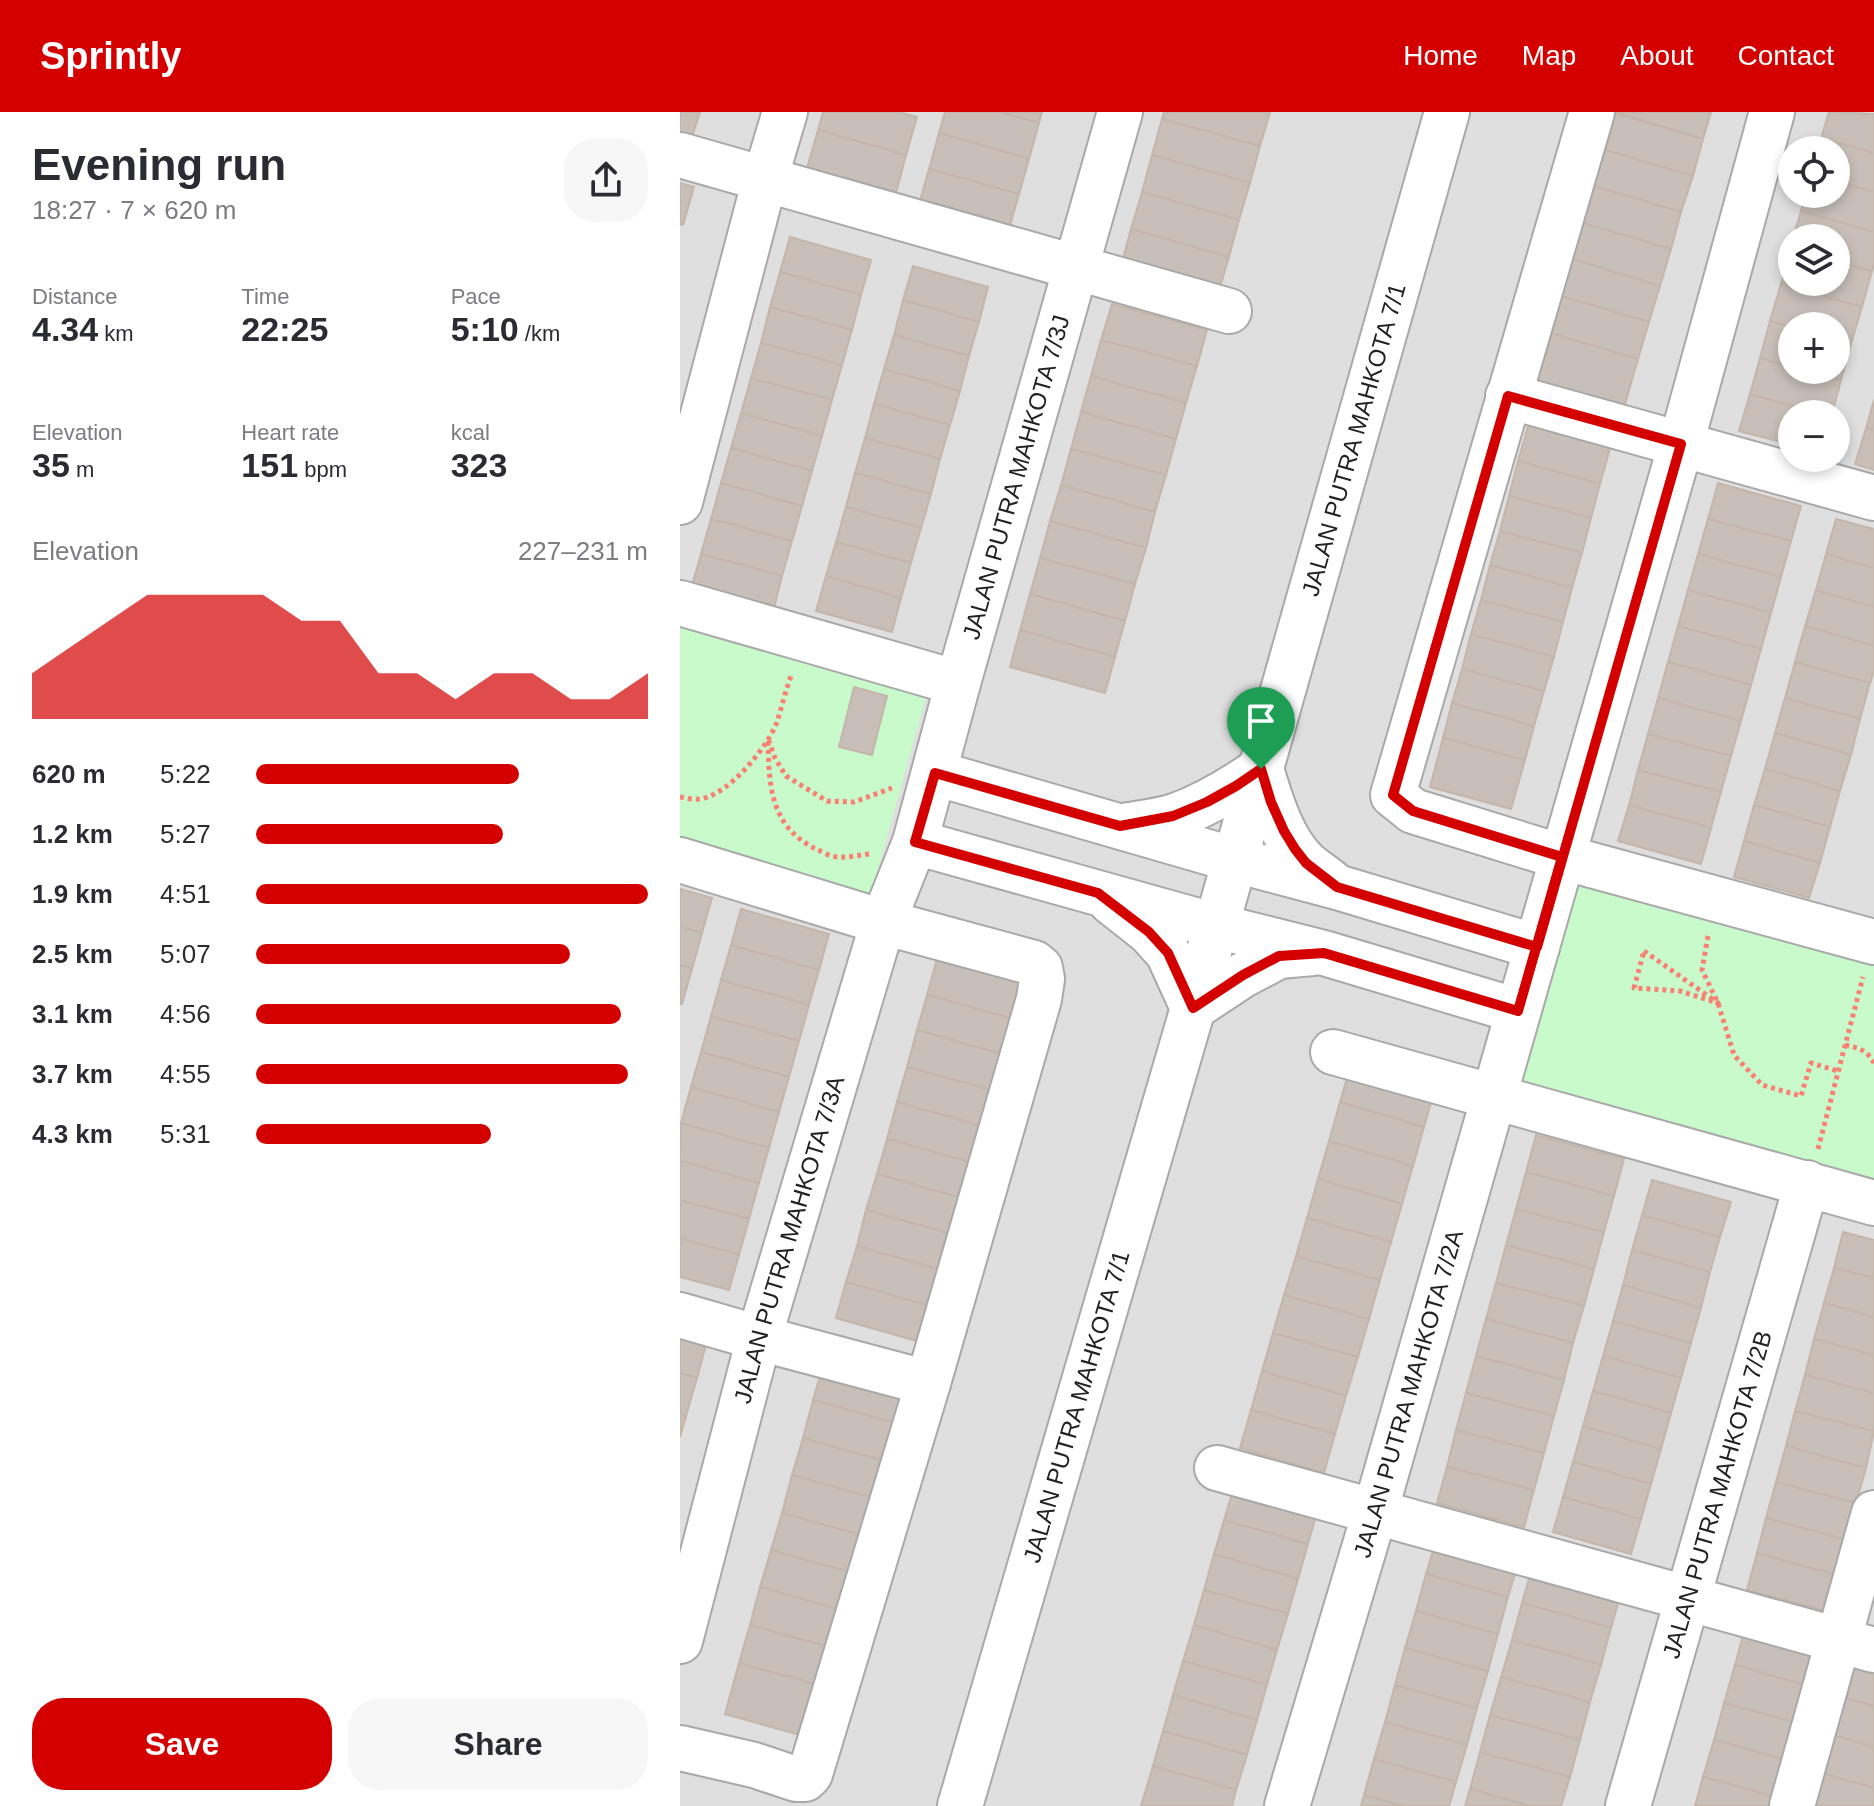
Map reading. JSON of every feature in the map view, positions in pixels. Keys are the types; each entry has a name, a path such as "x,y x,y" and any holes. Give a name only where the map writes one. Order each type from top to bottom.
{"street":[{"path":"680,502 785,112"},
{"name":"JALAN PUTRA MAHKOTA 7/3J","path":"915,842 1120,112"},
{"name":"JALAN PUTRA MAHKOTA 7/1","path":"960,1806 1193,1008 1447,112"},
{"path":"1592,112 1393,795 1413,811 1870,953"},
{"name":"JALAN PUTRA MAHKOTA 7/2A","path":"1287,1806 1375,1512 1681,444 1772,112"},
{"path":"680,155 1229,311"},
{"path":"1508,396 1874,498"},
{"path":"680,603 958,683"},
{"path":"1105,822 1173,816 1207,802 1261,769 1271,802 1295,849 1306,863 1337,887"},
{"path":"935,773 1337,887 1527,980"},
{"path":"915,842 1324,953 1527,980"},
{"name":"JALAN PUTRA MAHKOTA 7/3A","path":"680,1641 759,1338 883,922 915,842"},
{"path":"680,860 883,922 1034,963 1040,968 1042,979 1039,999 928,1383 810,1774 805,1779 796,1779 754,1765 680,1748"},
{"path":"1098,893 1149,932 1168,953 1193,1008 1279,956 1324,953"},
{"path":"1333,1052 1494,1096 1812,1170 1874,1203"},
{"name":"JALAN PUTRA MAHKOTA 7/2B","path":"1628,1806 1812,1170"},
{"path":"680,1315 928,1383"},
{"path":"1217,1468 1856,1645"},
{"path":"1792,1806 1856,1645 1874,1513"}],"path":[{"path":"680,797 699,799 713,795 740,773 768,739 777,722 804,638"},
{"path":"768,739 786,776 827,801 854,802 935,773"},
{"path":"768,739 769,780 778,812 791,833 835,858 879,853 915,842"},
{"path":"1708,933 1702,970 1718,1003 1734,1055 1762,1085 1801,1096 1811,1063 1838,1071"},
{"path":"1644,951 1718,1003 1680,991 1634,988 1644,951"},
{"path":"1812,1170 1870,953"},
{"path":"1845,1045 1869,1054 1874,1063"}],"shaded area":[{"path":"680,112 1874,112 1874,1806 680,1806"}],"green space":[{"path":"680,617 928,690 868,905 680,846"},
{"path":"1578,876 1874,957 1874,1195 1518,1094"}],"building":[{"path":"680,112 700,112 692,137 680,133"},
{"path":"823,112 899,112 917,117 906,155 818,130"},
{"path":"945,112 1000,112 1039,123 1029,159 939,133"},
{"path":"1000,112 1042,112 1039,123"},
{"path":"1164,112 1270,112 1260,146 1162,119"},
{"path":"1615,112 1711,112 1703,139"},
{"path":"1829,112 1874,114 1874,153 1850,146 1850,136 1822,136"},
{"path":"1615,113 1703,139 1693,176 1605,150"},
{"path":"1162,119 1260,146 1250,183 1152,155"},
{"path":"818,130 906,155 896,193 807,168"},
{"path":"939,133 1029,159 1019,194 929,169"},
{"path":"1850,146 1874,153 1874,192 1850,186"},
{"path":"1605,150 1693,176 1681,212 1594,186"},
{"path":"1152,155 1250,183 1239,220 1142,192"},
{"path":"929,169 1019,194 1009,229 919,204"},
{"path":"680,183 694,187 683,225 680,224"},
{"path":"1594,186 1681,212 1671,249 1583,223"},
{"path":"1850,186 1874,192 1874,232 1850,224 1801,211 1802,208 1850,208"},
{"path":"1142,192 1239,220 1229,257 1131,229"},
{"path":"1801,211 1846,224 1797,224"},
{"path":"1583,223 1671,249 1660,286 1572,259"},
{"path":"1850,225 1874,232 1872,271 1850,265"},
{"path":"1131,229 1229,257 1218,294 1121,266"},
{"path":"790,237 871,260 861,295 780,272"},
{"path":"1572,259 1660,286 1649,322 1561,296"},
{"path":"1850,265 1872,271 1862,307 1823,296 1850,296"},
{"path":"913,266 988,287 979,322 903,300"},
{"path":"780,272 861,295 852,330 770,307"},
{"path":"1778,294 1823,296 1862,307 1851,344 1850,312 1778,312 1778,323 1770,321"},
{"path":"1561,296 1649,322 1638,359 1550,333"},
{"path":"903,300 979,322 969,356 894,335"},
{"path":"1112,304 1207,330 1197,366 1101,340"},
{"path":"770,307 852,330 842,365 761,343"},
{"path":"1770,321 1778,323 1778,363 1760,358"},
{"path":"1550,333 1638,359 1623,411 1535,385"},
{"path":"894,335 969,356 960,391 884,369"},
{"path":"1101,340 1197,366 1186,403 1091,376"},
{"path":"761,343 842,365 832,400 751,378"},
{"path":"1760,358 1778,363 1778,384 1840,384 1836,400 1778,402 1750,394"},
{"path":"884,369 960,391 950,425 874,404"},
{"path":"1091,376 1186,403 1176,439 1081,412"},
{"path":"751,378 832,400 822,436 741,413"},
{"path":"1750,394 1778,402 1778,441 1739,431"},
{"path":"1874,400 1874,430 1866,428"},
{"path":"874,404 950,425 940,459 865,438"},
{"path":"1081,412 1176,439 1166,475 1071,449"},
{"path":"741,413 822,436 812,471 731,448"},
{"path":"1529,423 1611,445 1600,484 1518,461"},
{"path":"1866,428 1874,430 1874,470 1855,464"},
{"path":"865,438 940,459 931,494 855,473"},
{"path":"731,448 812,471 802,506 721,483"},
{"path":"1071,449 1166,475 1155,512 1061,485"},
{"path":"1518,461 1600,484 1591,518 1509,496"},
{"path":"855,473 931,494 921,528 846,507"},
{"path":"721,483 802,506 792,541 711,519"},
{"path":"1718,483 1801,506 1791,541 1708,519"},
{"path":"1061,485 1155,512 1146,548 1050,521"},
{"path":"1509,496 1591,518 1582,553 1500,531"},
{"path":"846,507 921,528 911,563 836,542"},
{"path":"711,519 792,541 782,576 701,554"},
{"path":"1708,519 1791,541 1781,577 1698,554"},
{"path":"1836,519 1874,529 1874,568 1826,554"},
{"path":"1050,521 1146,548 1135,584 1040,558"},
{"path":"1500,531 1582,553 1572,588 1490,565"},
{"path":"836,542 911,563 901,598 826,576"},
{"path":"701,554 782,576 773,612 691,589"},
{"path":"1698,554 1781,577 1771,613 1688,590"},
{"path":"1826,554 1874,568 1874,607 1816,590"},
{"path":"1040,558 1135,584 1125,621 1030,594"},
{"path":"1490,565 1572,588 1563,622 1481,600"},
{"path":"826,576 901,598 892,632 816,611"},
{"path":"1688,590 1771,613 1761,649 1678,626"},
{"path":"1816,590 1874,607 1874,646 1805,626"},
{"path":"1030,594 1125,621 1115,657 1020,630"},
{"path":"1481,600 1563,622 1554,657 1471,634"},
{"path":"1678,626 1761,649 1751,685 1668,662"},
{"path":"1805,626 1874,646 1874,671 1870,683 1795,662"},
{"path":"1020,630 1115,657 1105,693 1010,667"},
{"path":"1471,634 1554,657 1544,691 1462,669"},
{"path":"1668,662 1751,685 1741,721 1658,698"},
{"path":"1795,662 1870,683 1860,719 1785,698"},
{"path":"1462,669 1544,691 1534,726 1452,703"},
{"path":"854,687 887,696 872,755 839,747"},
{"path":"1658,698 1741,721 1731,756 1648,734"},
{"path":"1785,698 1860,719 1851,755 1775,733"},
{"path":"1452,703 1534,726 1525,760 1443,738"},
{"path":"1775,733 1851,755 1840,791 1765,769"},
{"path":"1648,734 1731,756 1721,792 1638,770"},
{"path":"1443,738 1525,760 1511,809 1430,787"},
{"path":"1765,769 1840,791 1830,827 1754,805"},
{"path":"1638,770 1721,792 1711,828 1629,805"},
{"path":"1629,805 1711,828 1701,864 1618,841"},
{"path":"1754,805 1830,827 1820,863 1744,841"},
{"path":"1744,841 1820,863 1809,898 1734,877"},
{"path":"680,889 712,898 702,933 680,927"},
{"path":"741,909 829,934 819,970 731,945"},
{"path":"680,927 702,933 692,969 680,965"},
{"path":"731,945 819,970 809,1005 721,980"},
{"path":"937,959 1029,984 1018,1020 927,995"},
{"path":"680,965 692,969 682,1004 680,1004"},
{"path":"721,980 809,1005 799,1041 711,1016"},
{"path":"927,995 1018,1020 1008,1056 917,1030"},
{"path":"711,1016 799,1041 789,1077 701,1052"},
{"path":"917,1030 1008,1056 998,1092 907,1067"},
{"path":"701,1052 789,1077 779,1112 691,1087"},
{"path":"1351,1064 1435,1089 1424,1127 1340,1102"},
{"path":"907,1067 998,1092 988,1128 897,1102"},
{"path":"691,1087 779,1112 769,1148 681,1123"},
{"path":"897,1102 988,1128 978,1164 887,1139"},
{"path":"1340,1102 1424,1127 1413,1166 1329,1141"},
{"path":"681,1123 769,1148 759,1183 680,1161"},
{"path":"1536,1135 1624,1159 1614,1196 1526,1172"},
{"path":"887,1139 978,1164 968,1200 877,1174"},
{"path":"1329,1141 1413,1166 1402,1204 1318,1179"},
{"path":"680,1161 759,1183 749,1219 680,1200"},
{"path":"1526,1172 1614,1196 1604,1232 1516,1209"},
{"path":"877,1174 968,1200 958,1236 866,1210"},
{"path":"1318,1179 1402,1204 1391,1242 1307,1218"},
{"path":"1652,1180 1731,1202 1720,1237 1642,1215"},
{"path":"680,1200 749,1219 739,1255 680,1238"},
{"path":"1516,1209 1604,1232 1594,1269 1506,1245"},
{"path":"866,1210 958,1236 948,1272 857,1246"},
{"path":"1642,1215 1720,1237 1710,1272 1632,1250"},
{"path":"1307,1218 1391,1242 1380,1280 1296,1256"},
{"path":"1843,1232 1874,1240 1874,1278 1834,1268"},
{"path":"680,1238 739,1255 729,1290 680,1277"},
{"path":"1506,1245 1594,1269 1584,1306 1496,1283"},
{"path":"857,1246 948,1272 937,1308 846,1282"},
{"path":"1632,1250 1710,1272 1701,1308 1623,1285"},
{"path":"1296,1256 1380,1280 1369,1319 1284,1295"},
{"path":"1834,1268 1874,1278 1874,1317 1824,1303"},
{"path":"846,1282 937,1308 927,1344 836,1318"},
{"path":"1496,1283 1584,1306 1573,1343 1486,1319"},
{"path":"1623,1285 1701,1308 1691,1343 1613,1321"},
{"path":"1284,1295 1369,1319 1358,1357 1273,1333"},
{"path":"1824,1303 1874,1317 1874,1355 1814,1339"},
{"path":"1486,1319 1573,1343 1564,1380 1476,1356"},
{"path":"1613,1321 1691,1343 1681,1378 1603,1356"},
{"path":"680,1333 707,1341 697,1378 680,1373"},
{"path":"1273,1333 1358,1357 1346,1396 1262,1371"},
{"path":"1814,1339 1874,1355 1874,1393 1805,1375"},
{"path":"1476,1356 1564,1380 1554,1416 1466,1393"},
{"path":"1603,1356 1681,1378 1671,1413 1593,1391"},
{"path":"824,1362 913,1388 903,1425 813,1400"},
{"path":"1262,1371 1346,1396 1335,1434 1251,1410"},
{"path":"680,1373 697,1378 686,1416 680,1414"},
{"path":"1805,1375 1874,1393 1874,1431 1795,1411"},
{"path":"1593,1391 1671,1413 1661,1449 1583,1426"},
{"path":"1466,1393 1554,1416 1544,1453 1456,1430"},
{"path":"813,1400 903,1425 892,1463 803,1438"},
{"path":"1251,1410 1335,1434 1324,1473 1240,1448"},
{"path":"1795,1411 1874,1431 1866,1468 1786,1446"},
{"path":"680,1414 686,1416 680,1437"},
{"path":"1583,1426 1661,1449 1651,1484 1573,1462"},
{"path":"1456,1430 1544,1453 1534,1490 1447,1467"},
{"path":"803,1438 892,1463 881,1500 792,1475"},
{"path":"1786,1446 1866,1468 1856,1503 1776,1482"},
{"path":"1573,1462 1651,1484 1641,1519 1563,1497"},
{"path":"1447,1467 1534,1490 1524,1527 1437,1503"},
{"path":"792,1475 881,1500 871,1538 782,1513"},
{"path":"1776,1482 1856,1503 1846,1540 1766,1518"},
{"path":"1235,1484 1318,1509 1308,1544 1224,1520"},
{"path":"1563,1497 1641,1519 1631,1554 1553,1532"},
{"path":"782,1513 871,1538 860,1575 771,1550"},
{"path":"1766,1518 1846,1540 1836,1575 1757,1553"},
{"path":"1224,1520 1308,1544 1298,1579 1214,1554"},
{"path":"1437,1538 1519,1561 1508,1597 1426,1574"},
{"path":"771,1550 860,1575 850,1613 760,1587"},
{"path":"1757,1553 1836,1575 1827,1611 1747,1590"},
{"path":"1214,1554 1298,1579 1288,1614 1204,1590"},
{"path":"1533,1565 1622,1590 1611,1628 1522,1603"},
{"path":"1426,1574 1508,1597 1498,1634 1416,1611"},
{"path":"760,1587 850,1613 839,1650 750,1625"},
{"path":"1204,1590 1288,1614 1277,1650 1194,1625"},
{"path":"1522,1603 1611,1628 1601,1665 1512,1640"},
{"path":"1416,1611 1498,1634 1488,1671 1405,1648"},
{"path":"750,1625 839,1650 829,1688 739,1663"},
{"path":"1194,1625 1277,1650 1267,1685 1183,1661"},
{"path":"1745,1628 1826,1651 1815,1688 1735,1665"},
{"path":"1512,1640 1601,1665 1590,1702 1501,1677"},
{"path":"1405,1648 1488,1671 1477,1708 1395,1685"},
{"path":"1846,1657 1874,1665 1874,1706 1835,1695"},
{"path":"1183,1661 1267,1685 1257,1720 1173,1695"},
{"path":"739,1663 829,1688 814,1739 725,1714"},
{"path":"1735,1665 1815,1688 1805,1725 1724,1703"},
{"path":"1501,1677 1590,1702 1580,1740 1490,1715"},
{"path":"1395,1685 1477,1708 1467,1745 1385,1722"},
{"path":"1173,1695 1257,1720 1247,1755 1163,1731"},
{"path":"1835,1695 1874,1706 1874,1747 1825,1733"},
{"path":"1724,1703 1805,1725 1794,1762 1714,1740"},
{"path":"1490,1715 1580,1740 1570,1777 1480,1752"},
{"path":"1385,1722 1467,1745 1456,1782 1374,1759"},
{"path":"1163,1731 1247,1755 1236,1790 1153,1766"},
{"path":"1825,1733 1874,1747 1874,1788 1814,1771"},
{"path":"1714,1740 1794,1762 1784,1799 1703,1777"},
{"path":"1480,1752 1570,1777 1561,1806 1530,1806 1470,1789"},
{"path":"1374,1759 1456,1782 1449,1806 1403,1806 1364,1795"},
{"path":"1153,1766 1236,1790 1232,1806 1141,1806"},
{"path":"1814,1771 1874,1788 1874,1806 1804,1806"},
{"path":"1703,1777 1784,1799 1782,1806 1695,1806"},
{"path":"1470,1789 1530,1806 1465,1806"},
{"path":"1364,1795 1403,1806 1361,1806"}],"route":[{"path":"1261,769 1207,802 1173,816 1120,826 935,773 915,842 1098,893 1149,932 1168,953 1193,1008 1279,956 1324,953 1518,1011 1537,947 1562,857 1413,811 1393,795 1508,396 1681,444 1537,947 1337,887 1306,863 1295,849 1271,802 1261,769"}]}
